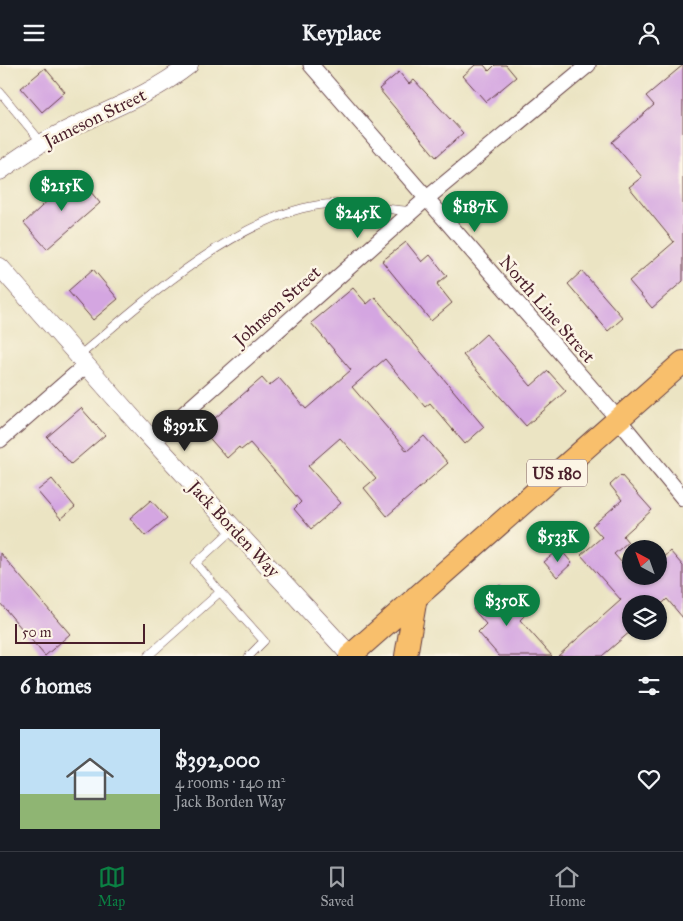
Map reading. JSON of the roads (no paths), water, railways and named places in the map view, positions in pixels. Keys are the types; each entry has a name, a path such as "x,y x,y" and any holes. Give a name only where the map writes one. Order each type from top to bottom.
{"main road":[{"name":"US 180","path":"350,656 683,362"},
{"path":"406,656 416,597"}],"street":[{"name":"Jameson Street","path":"0,171 42,143 133,100 172,79 189,65"},
{"name":"North Line Street","path":"311,65 618,419 683,498"},
{"name":"Johnson Street","path":"153,441 426,199 588,65"},
{"name":"Jack Borden Way","path":"0,267 153,441 350,656"},
{"path":"0,440 82,361"}],"lane":[{"path":"0,93 42,143"},
{"path":"82,361 121,319 180,274 231,240 273,219 320,205 413,211"},
{"path":"234,528 196,563 264,641 249,656"},
{"path":"148,656 220,592"}]}
